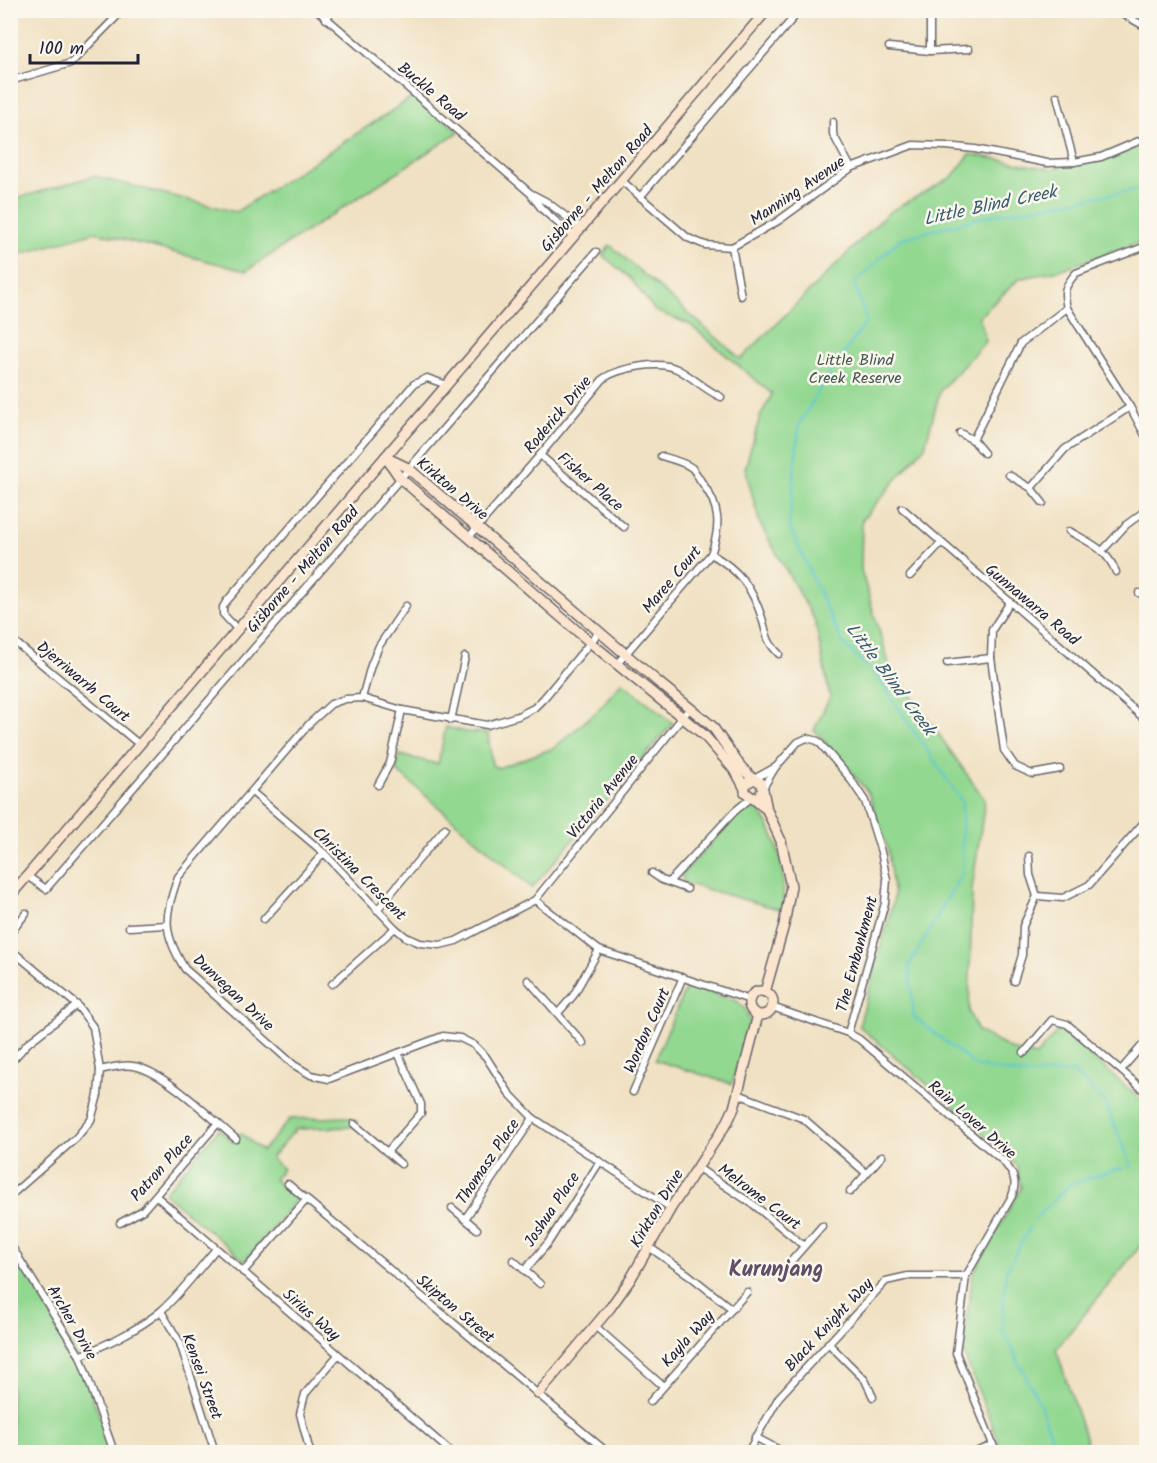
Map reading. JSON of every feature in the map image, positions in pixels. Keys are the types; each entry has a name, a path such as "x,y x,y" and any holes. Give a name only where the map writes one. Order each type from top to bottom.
{"street":[{"path":"10,81 71,63 123,10"},
{"name":"Buckle Road","path":"317,10 530,193 547,202 581,228"},
{"path":"326,19 333,10"},
{"name":"Gisborne - Melton Road","path":"10,896 767,10"},
{"path":"640,197 800,10"},
{"path":"930,10 930,51"},
{"path":"1116,10 1146,27"},
{"path":"889,47 930,51 969,49"},
{"path":"1057,96 1074,162"},
{"path":"833,122 833,134 851,168"},
{"name":"Manning Avenue","path":"732,247 778,221 851,168 913,145 975,149 1047,163 1074,162 1101,157 1146,138"},
{"path":"622,181 688,238 705,245 732,247 741,296"},
{"name":"Buckle Road","path":"530,193 542,209 574,237"},
{"path":"1146,248 1076,273 1068,282 1064,293 1067,308 1131,407 1146,437"},
{"name":"Gisborne - Melton Road","path":"27,876 46,889 596,252"},
{"path":"973,440 1021,343 1067,308"},
{"name":"Roderick Drive","path":"469,537 604,378 614,372 627,368 667,366 677,369 721,398"},
{"name":"Gisborne - Melton Road","path":"238,630 223,614 226,602 414,384 427,378 447,385"},
{"path":"1031,488 1065,449 1131,407"},
{"path":"960,433 973,440 984,453"},
{"name":"Fisher Place","path":"540,455 624,527"},
{"name":"Maree Court","path":"617,664 711,554 716,540 718,517 713,497 692,468 661,456"},
{"name":"Kirkton Drive","path":"385,457 408,468 712,726 741,767 753,779"},
{"name":"Kirkton Drive","path":"385,457 400,478 714,747 736,772 744,788"},
{"path":"1146,466 1146,480"},
{"path":"1009,475 1031,488 1043,504"},
{"name":"Gunnawarra Road","path":"902,508 1104,681 1146,720"},
{"path":"1103,550 1126,525 1146,510"},
{"path":"1069,531 1103,550 1116,572"},
{"path":"909,576 941,543"},
{"path":"711,554 726,563 749,585 768,643 779,654"},
{"path":"1010,602 992,630 991,658 1004,750 1015,766 1032,774 1060,769"},
{"path":"362,698 379,646 406,606"},
{"name":"Dunvegan Drive","path":"599,632 534,708 518,716 487,725 402,710 362,698 345,699 331,704 310,723 178,878 168,907 167,925 174,950 185,969 294,1065 310,1075 329,1079 443,1036 460,1038 474,1045 486,1057 509,1093 533,1118 671,1208"},
{"name":"Djerriwarrh Court","path":"10,638 140,745"},
{"path":"451,720 465,657"},
{"path":"947,663 991,658"},
{"name":"Victoria Avenue","path":"535,900 690,708"},
{"path":"378,785 390,763 402,710"},
{"name":"The Embankment","path":"763,789 775,768 802,740 807,738 818,741 849,777 865,801 887,880 885,903 848,1033"},
{"name":"The Embankment","path":"753,779 775,768"},
{"path":"735,811 747,781 753,779 760,782 767,810 781,841 791,886 784,925 765,992"},
{"path":"744,788 746,795 767,810"},
{"path":"669,882 735,811 752,798 758,797 763,789"},
{"name":"Christina Crescent","path":"252,792 324,853 395,928 406,937 420,943 440,945 456,941 535,900"},
{"path":"1036,896 1063,898 1089,885 1146,820"},
{"path":"377,910 444,828"},
{"path":"264,919 324,853"},
{"path":"1014,981 1022,955 1023,926 1036,896 1030,875 1029,856"},
{"path":"652,873 687,888"},
{"path":"535,900 599,950 750,1000"},
{"path":"10,934 26,913"},
{"path":"129,927 167,925"},
{"path":"332,984 395,928"},
{"path":"10,949 76,1005 93,1027 100,1070 98,1095 91,1120 76,1138 10,1196"},
{"path":"558,1013 573,996 599,950"},
{"name":"Wordon Court","path":"633,1092 683,977"},
{"path":"528,980 583,1043"},
{"path":"765,992 771,996 772,1006 768,1013 758,1015 750,1009 750,1000 756,993 765,992"},
{"path":"10,1063 28,1043 76,1005"},
{"path":"772,1006 848,1033"},
{"name":"Kirkton Drive","path":"538,1394 630,1280 671,1208 728,1121 738,1094 758,1015"},
{"path":"1024,1053 1052,1020 1066,1024 1146,1092"},
{"name":"Rain Lover Drive","path":"848,1033 859,1039 1003,1161 1016,1179 1011,1196 966,1276 956,1353 994,1449"},
{"path":"1121,1070 1146,1041"},
{"path":"387,1152 421,1113 421,1104 398,1053"},
{"path":"100,1070 132,1065 151,1072 168,1083 236,1139"},
{"path":"738,1094 804,1119 866,1173"},
{"name":"Thomasz Place","path":"465,1219 533,1118"},
{"name":"Patron Place","path":"120,1223 144,1210 217,1124"},
{"path":"354,1124 400,1164"},
{"path":"850,1192 882,1156"},
{"name":"Joshua Place","path":"525,1270 548,1243 599,1163"},
{"name":"Melrome Court","path":"698,1167 754,1205 804,1246"},
{"name":"Skipton Street","path":"288,1184 607,1452"},
{"name":"Sirius Way","path":"156,1196 448,1452"},
{"path":"243,1272 307,1199"},
{"name":"Thomasz Place","path":"452,1208 477,1229"},
{"name":"Melrome Court","path":"786,1267 822,1226"},
{"name":"Archer Drive","path":"10,1244 80,1356 114,1452"},
{"name":"Kayla Way","path":"649,1247 732,1308"},
{"path":"80,1356 138,1327 161,1311 183,1290 215,1250"},
{"path":"10,1263 18,1256"},
{"name":"Joshua Place","path":"513,1260 540,1284"},
{"name":"Black Knight Way","path":"748,1452 779,1397 886,1281 908,1276 966,1276"},
{"name":"Kayla Way","path":"650,1402 747,1293"},
{"name":"Kensei Street","path":"161,1311 180,1343 215,1452"},
{"name":"Kayla Way","path":"595,1326 663,1386"},
{"path":"828,1344 865,1380 873,1397"},
{"path":"310,1452 300,1414 305,1394 338,1355"},
{"path":"755,1437 783,1452"},
{"path":"975,1452 994,1449"}],"green space":[{"path":"416,95 459,132 246,271 95,232 11,257 11,200 94,176 236,212"},
{"name":"Little Blind Creek Reserve","path":"1146,145 1146,240 1059,270 1019,279 979,317 986,341 940,391 925,446 862,520 861,570 889,664 985,800 972,889 969,1013 978,1031 1012,1050 1036,1056 1057,1032 1062,1031 1146,1104 1146,1239 1056,1349 1090,1452 1003,1452 962,1350 973,1274 1021,1188 1017,1166 968,1119 859,1026 894,898 888,850 868,792 814,730 830,697 815,621 760,524 745,468 760,417 772,394 689,324 655,311 630,278 602,255 610,245 741,359 889,212 952,177 970,154 1051,169"},
{"path":"622,682 673,723 532,888 396,770 400,755 438,764 446,727 466,732 488,733 492,765 498,768 554,748 597,711"},
{"path":"753,804 769,827 779,854 783,882 782,910 684,883 681,875 739,814"},
{"path":"687,985 737,1001 745,1009 750,1023 732,1084 655,1060"},
{"path":"346,1117 357,1121 351,1127 296,1129 271,1158 283,1169 274,1179 297,1199 245,1261 164,1193 219,1129 233,1142 241,1133 262,1151 290,1119"},
{"path":"18,1258 77,1355 113,1452 11,1452 10,1266"}],"waterway":[{"name":"Little Blind Creek","path":"1129,1166 1132,1166 1105,1102 1073,1072 1025,1075 976,1066 914,1017 909,966 962,873 962,802 879,679 842,642 789,526 799,425 827,377 867,321 854,284 900,239 986,216 1146,188"},
{"name":"Little Blind Creek","path":"1034,1220 1070,1184 1122,1168"},
{"name":"Little Blind Creek","path":"1030,1227 1006,1271 1002,1329 1039,1402 1057,1452"}],"district":[{"name":"Kurunjang","path":"776,1268"}]}
